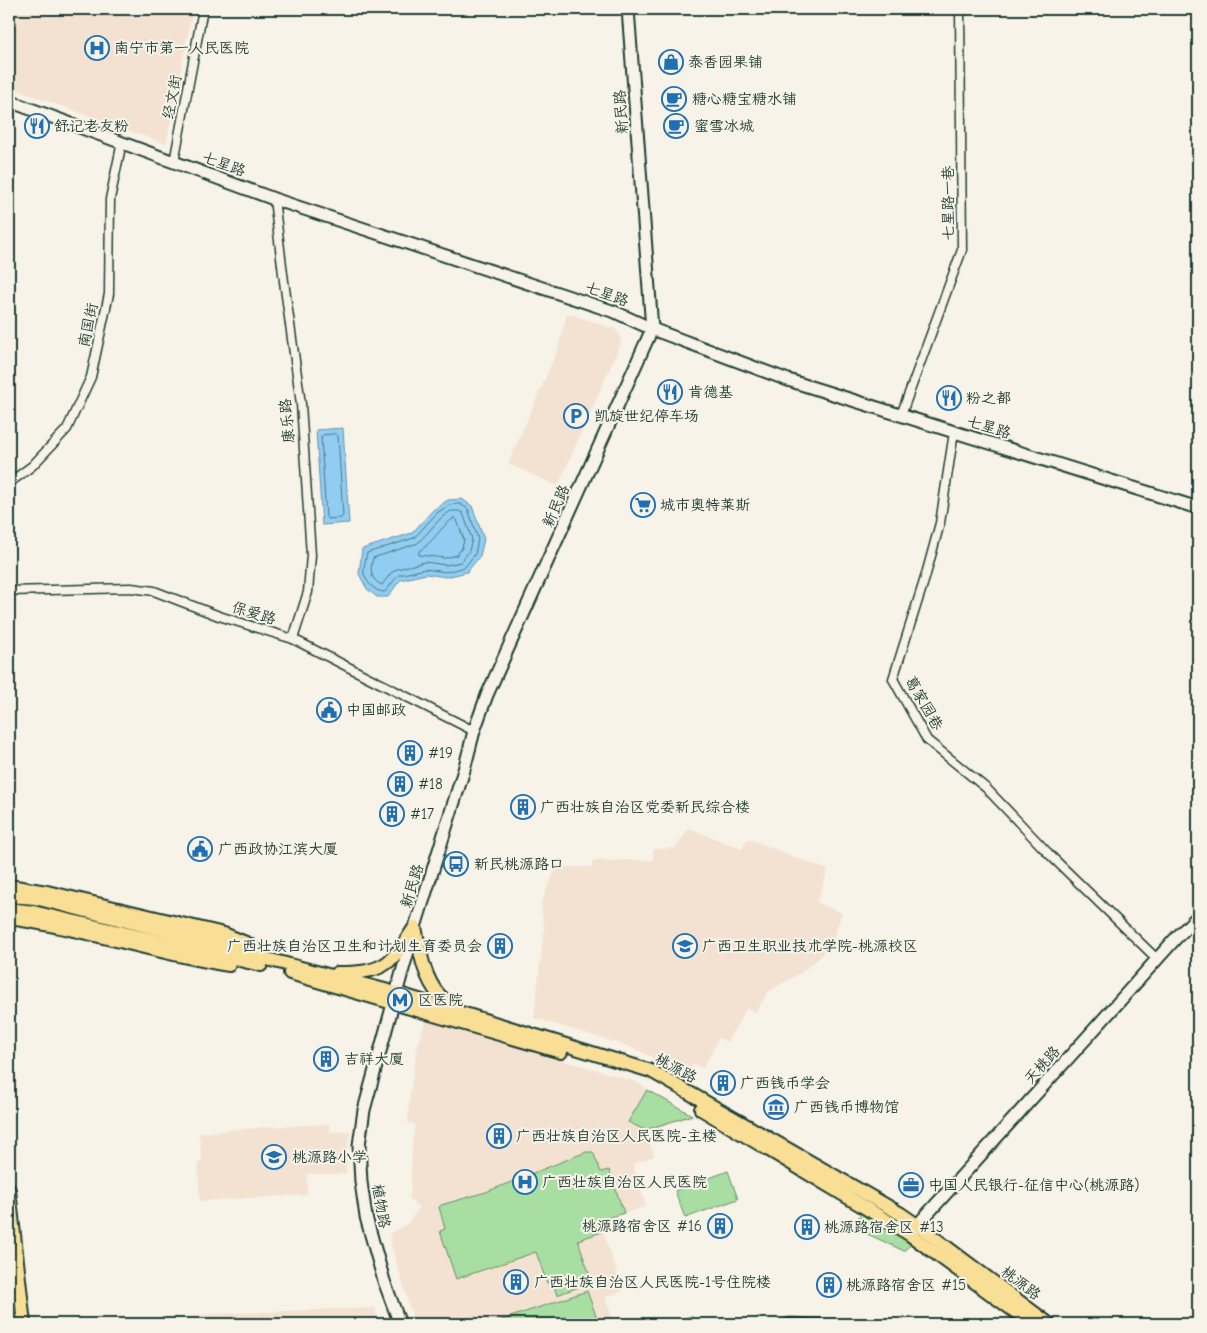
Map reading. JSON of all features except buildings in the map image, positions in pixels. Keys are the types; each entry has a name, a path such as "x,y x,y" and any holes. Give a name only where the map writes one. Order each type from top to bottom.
{"main road":[{"name":"新民路","path":"395,998 486,695 652,329 628,9"},
{"name":"七星路","path":"9,100 274,199 615,312 652,329 788,380 1198,508"},
{"path":"9,886 47,892 224,934 248,944 267,963"},
{"path":"9,896 35,898 236,954"},
{"path":"9,909 33,912 236,954"},
{"name":"天桃路","path":"913,1229 1198,916"},
{"path":"9,918 62,927 200,960 236,966 267,963"},
{"path":"325,974 370,970 387,963 398,952 415,927"},
{"path":"415,927 422,963 430,979 440,995 463,1013"},
{"name":"桃源路","path":"236,954 395,998 463,1013 651,1071 901,1214 913,1229 1032,1324"},
{"name":"桃源路","path":"267,963 325,974 395,998 648,1077 913,1229 1049,1324"},
{"name":"植物路","path":"395,998 364,1110 359,1145 361,1182 366,1217 384,1282 400,1324"},
{"path":"9,1190 24,1324"}],"street":[{"name":"经文街","path":"174,162 203,9"},
{"name":"七星路一巷","path":"901,415 962,250 960,9"},
{"name":"南国街","path":"9,483 32,466 67,429 91,377 109,294 110,199 122,142"},
{"name":"康乐路","path":"274,199 300,404 310,555 308,592 293,639"},
{"name":"葛家园巷","path":"954,432 940,523 925,578 893,678 927,740 986,788 1051,856 1157,959"},
{"name":"保爱路","path":"9,591 130,588 154,591 219,616 293,639 474,731"},
{"path":"787,1324 820,1324"}],"shaded area":[{"name":"南宁市第一人民医院","path":"9,9 193,9 166,144 9,87"},
{"path":"567,313 615,329 620,335 621,343 558,486 508,464 558,349"},
{"name":"广西卫生职业技术学院-桃源校区","path":"689,828 742,849 748,839 828,870 817,902 842,913 834,936 820,957 803,971 768,992 756,1012 747,1008 727,1042 719,1038 703,1068 693,1064 687,1076 644,1053 624,1045 534,1018 544,929 541,904 556,867 592,867 592,861 653,860 653,849 675,848"},
{"name":"广西壮族自治区人民医院","path":"426,1020 634,1081 695,1116 646,1131 654,1156 633,1164 646,1206 600,1222 623,1291 605,1297 614,1324 415,1324 389,1234 407,1224 419,1208 410,1199 412,1145 415,1124 408,1123 416,1055"},
{"name":"桃源路小学","path":"329,1124 330,1132 351,1131 347,1151 346,1174 307,1174 307,1195 200,1201 198,1163 202,1162 199,1133"},
{"path":"375,1308 380,1324 194,1324 193,1315 310,1310"}],"green space":[{"path":"647,1090 692,1115 645,1130 628,1122"},
{"path":"586,1152 593,1152 601,1172 609,1170 624,1213 598,1221 602,1232 578,1240 592,1282 557,1295 552,1281 547,1283 536,1252 456,1279 440,1231 445,1229 439,1207 441,1205 486,1192"},
{"path":"728,1171 738,1199 685,1218 675,1191"},
{"path":"862,1212 898,1233 911,1244 904,1251 861,1231 862,1225 858,1218"},
{"path":"587,1291 599,1324 490,1324"},
{"path":"691,1316 694,1324 667,1324"},
{"path":"789,1317 840,1319 855,1324 765,1324"}],"water":[{"path":"343,428 349,523 322,525 316,430"},
{"path":"462,499 472,506 484,539 480,556 467,572 446,577 426,574 400,580 388,597 377,597 367,589 359,574 362,549 412,533 433,510 448,500"}],"place":[{"name":"南宁市第一人民医院","path":"97,48"},
{"name":"泰香园果铺","path":"671,62"},
{"name":"糖心糖宝糖水铺","path":"674,99"},
{"name":"舒记老友粉","path":"37,126"},
{"name":"蜜雪冰城","path":"676,126"},
{"name":"肯德基","path":"670,392"},
{"name":"粉之都","path":"949,398"},
{"name":"凯旋世纪停车场","path":"576,416"},
{"name":"城市奥特莱斯","path":"643,505"},
{"name":"中国邮政","path":"329,710"},
{"name":"#19","path":"410,753"},
{"name":"#18","path":"400,784"},
{"name":"广西壮族自治区党委新民综合楼","path":"523,807"},
{"name":"#17","path":"392,814"},
{"name":"广西政协江滨大厦","path":"200,849"},
{"name":"新民桃源路口","path":"456,864"},
{"name":"广西壮族自治区卫生和计划生育委员会","path":"500,946"},
{"name":"广西卫生职业技术学院-桃源校区","path":"685,946"},
{"name":"区医院","path":"400,1000"},
{"name":"吉祥大厦","path":"326,1059"},
{"name":"广西钱币学会","path":"723,1083"},
{"name":"广西钱币博物馆","path":"776,1107"},
{"name":"广西壮族自治区人民医院-主楼","path":"499,1136"},
{"name":"桃源路小学","path":"274,1157"},
{"name":"广西壮族自治区人民医院","path":"525,1182"},
{"name":"中国人民银行-征信中心(桃源路)","path":"911,1185"},
{"name":"桃源路宿舍区 #16","path":"720,1226"},
{"name":"桃源路宿舍区 #13","path":"807,1227"},
{"name":"广西壮族自治区人民医院-1号住院楼","path":"516,1282"},
{"name":"桃源路宿舍区 #15","path":"829,1285"}]}
